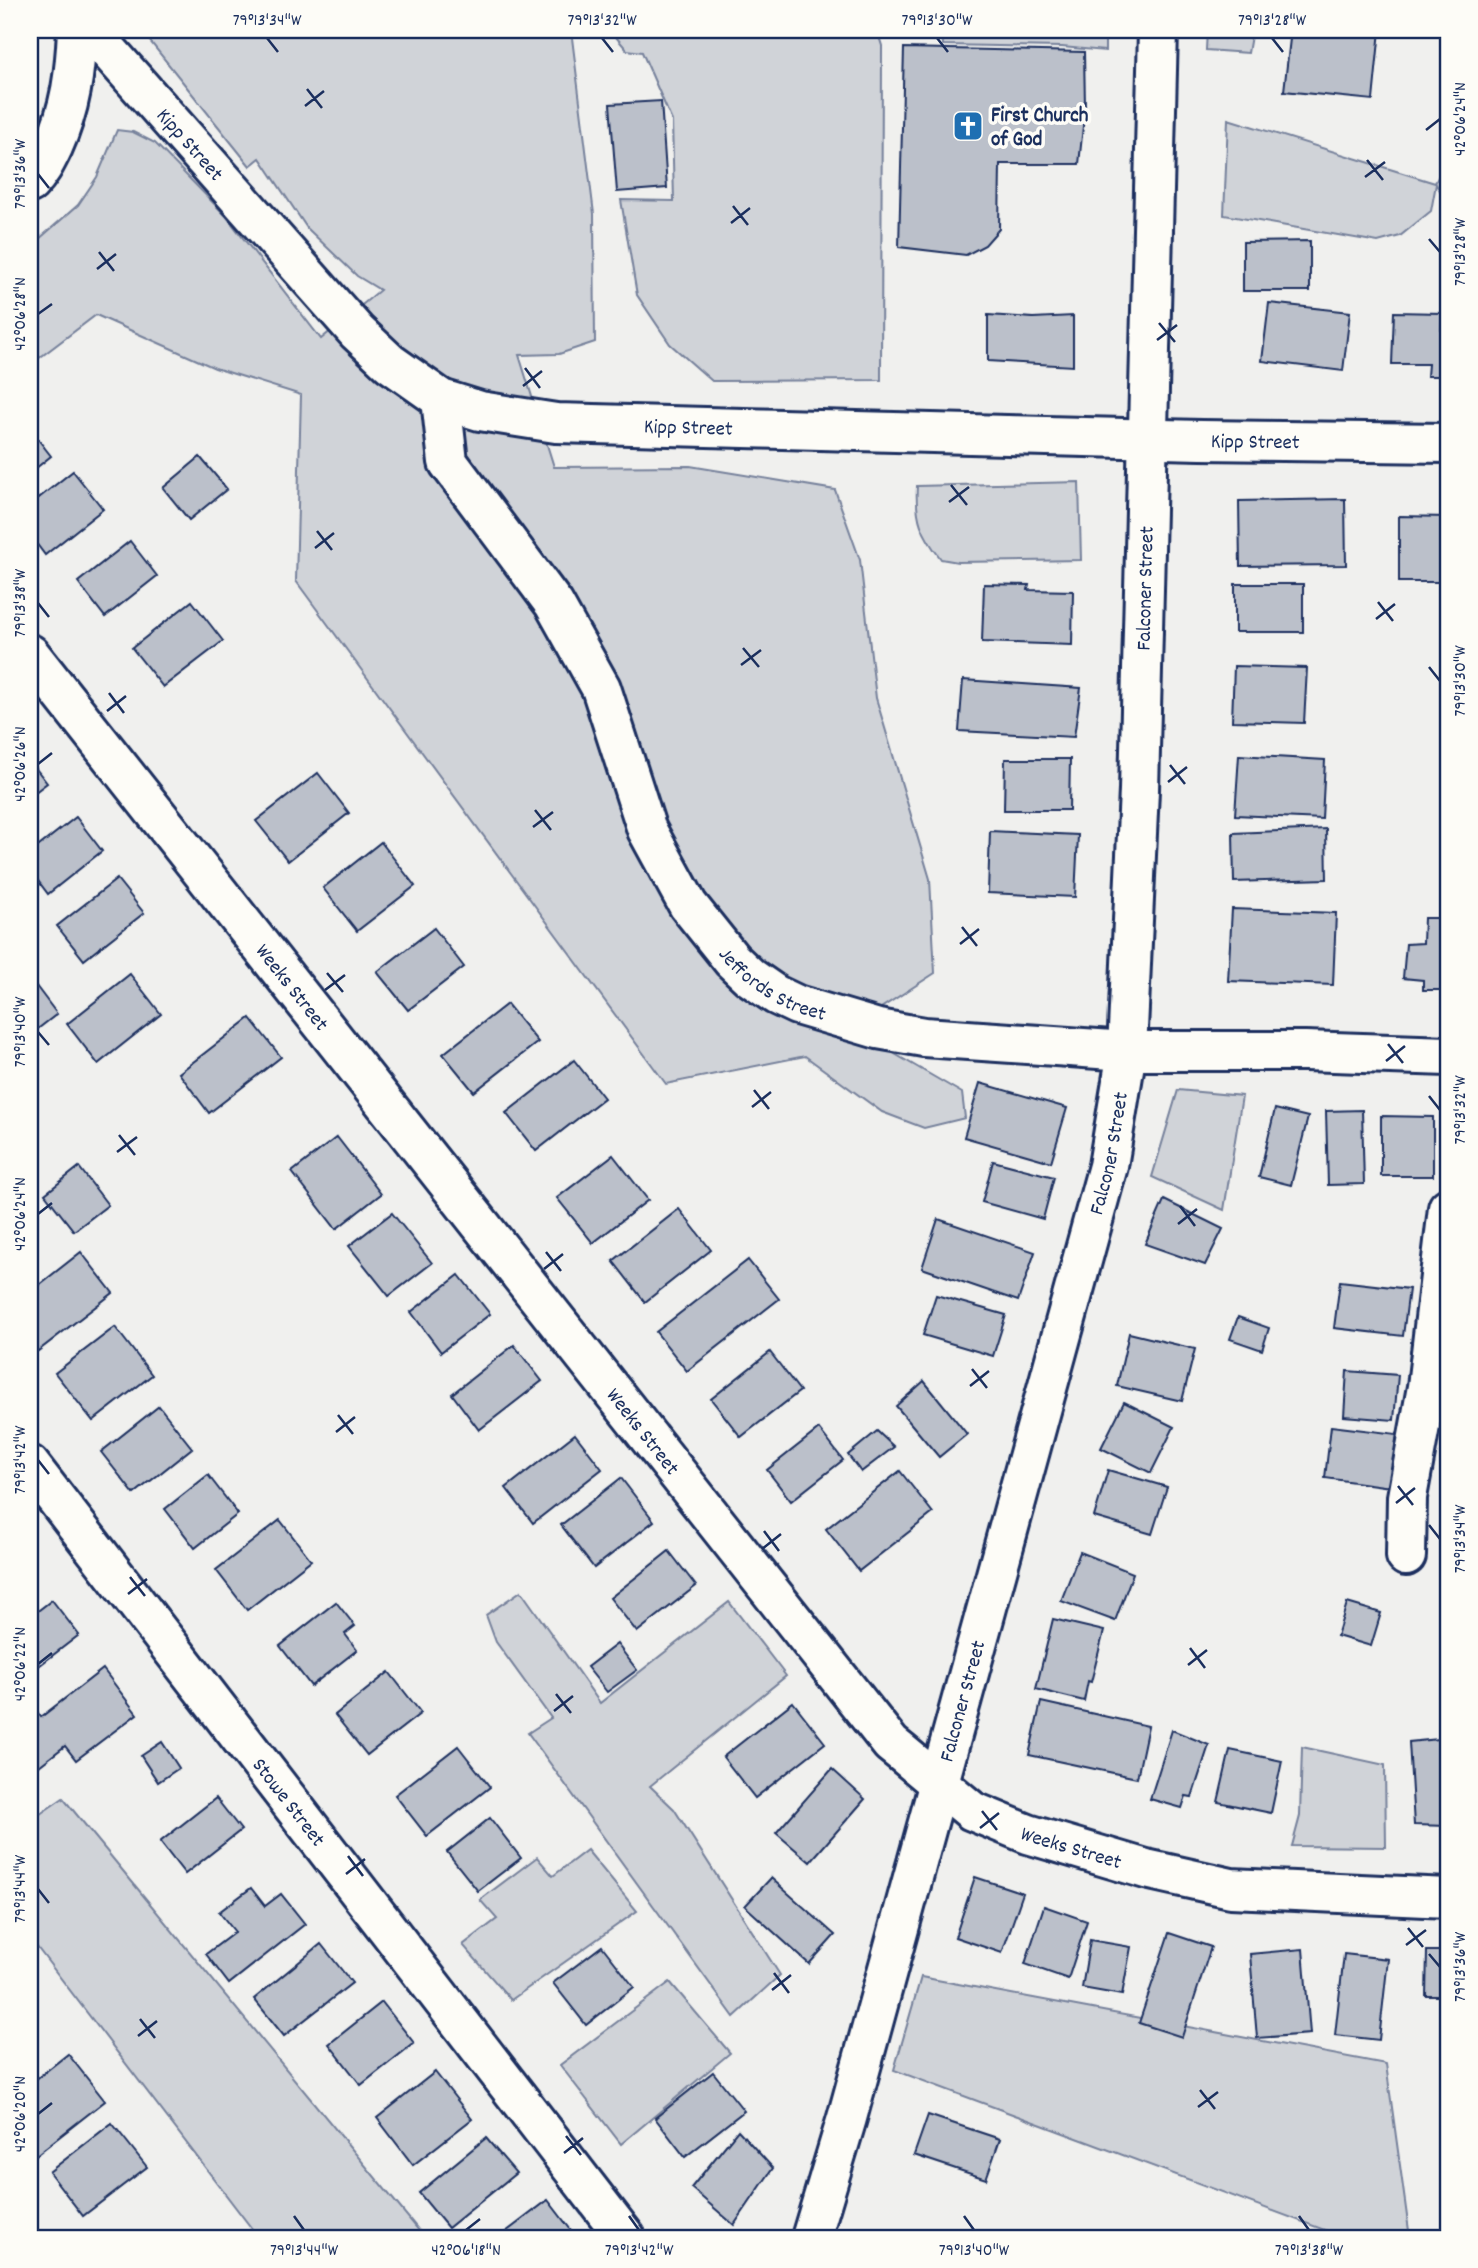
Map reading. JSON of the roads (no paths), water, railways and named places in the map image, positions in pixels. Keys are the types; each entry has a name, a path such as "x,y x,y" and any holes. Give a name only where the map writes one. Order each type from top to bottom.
{"street":[{"path":"30,183 41,173 65,120 74,80 77,30"},
{"name":"Kipp Street","path":"90,30 357,332 390,363 441,399 480,411 556,423 1448,443"},
{"name":"Falconer Street","path":"811,2238 847,2118 1108,1166 1127,1051 1139,790 1158,30"},
{"name":"Jeffords Street","path":"441,399 448,462 561,616 601,688 647,830 688,905 732,960 759,983 797,1005 878,1029 924,1037 1127,1051 1306,1051 1448,1056"},
{"name":"Weeks Street","path":"30,654 891,1744 972,1811 1028,1834 1165,1874 1239,1889 1448,1898"},
{"path":"1406,1556 1407,1497 1427,1387 1448,1208"},
{"name":"Stowe Street","path":"30,1465 626,2238"}],"place":[{"name":"First Church of God","path":"968,126"}]}
